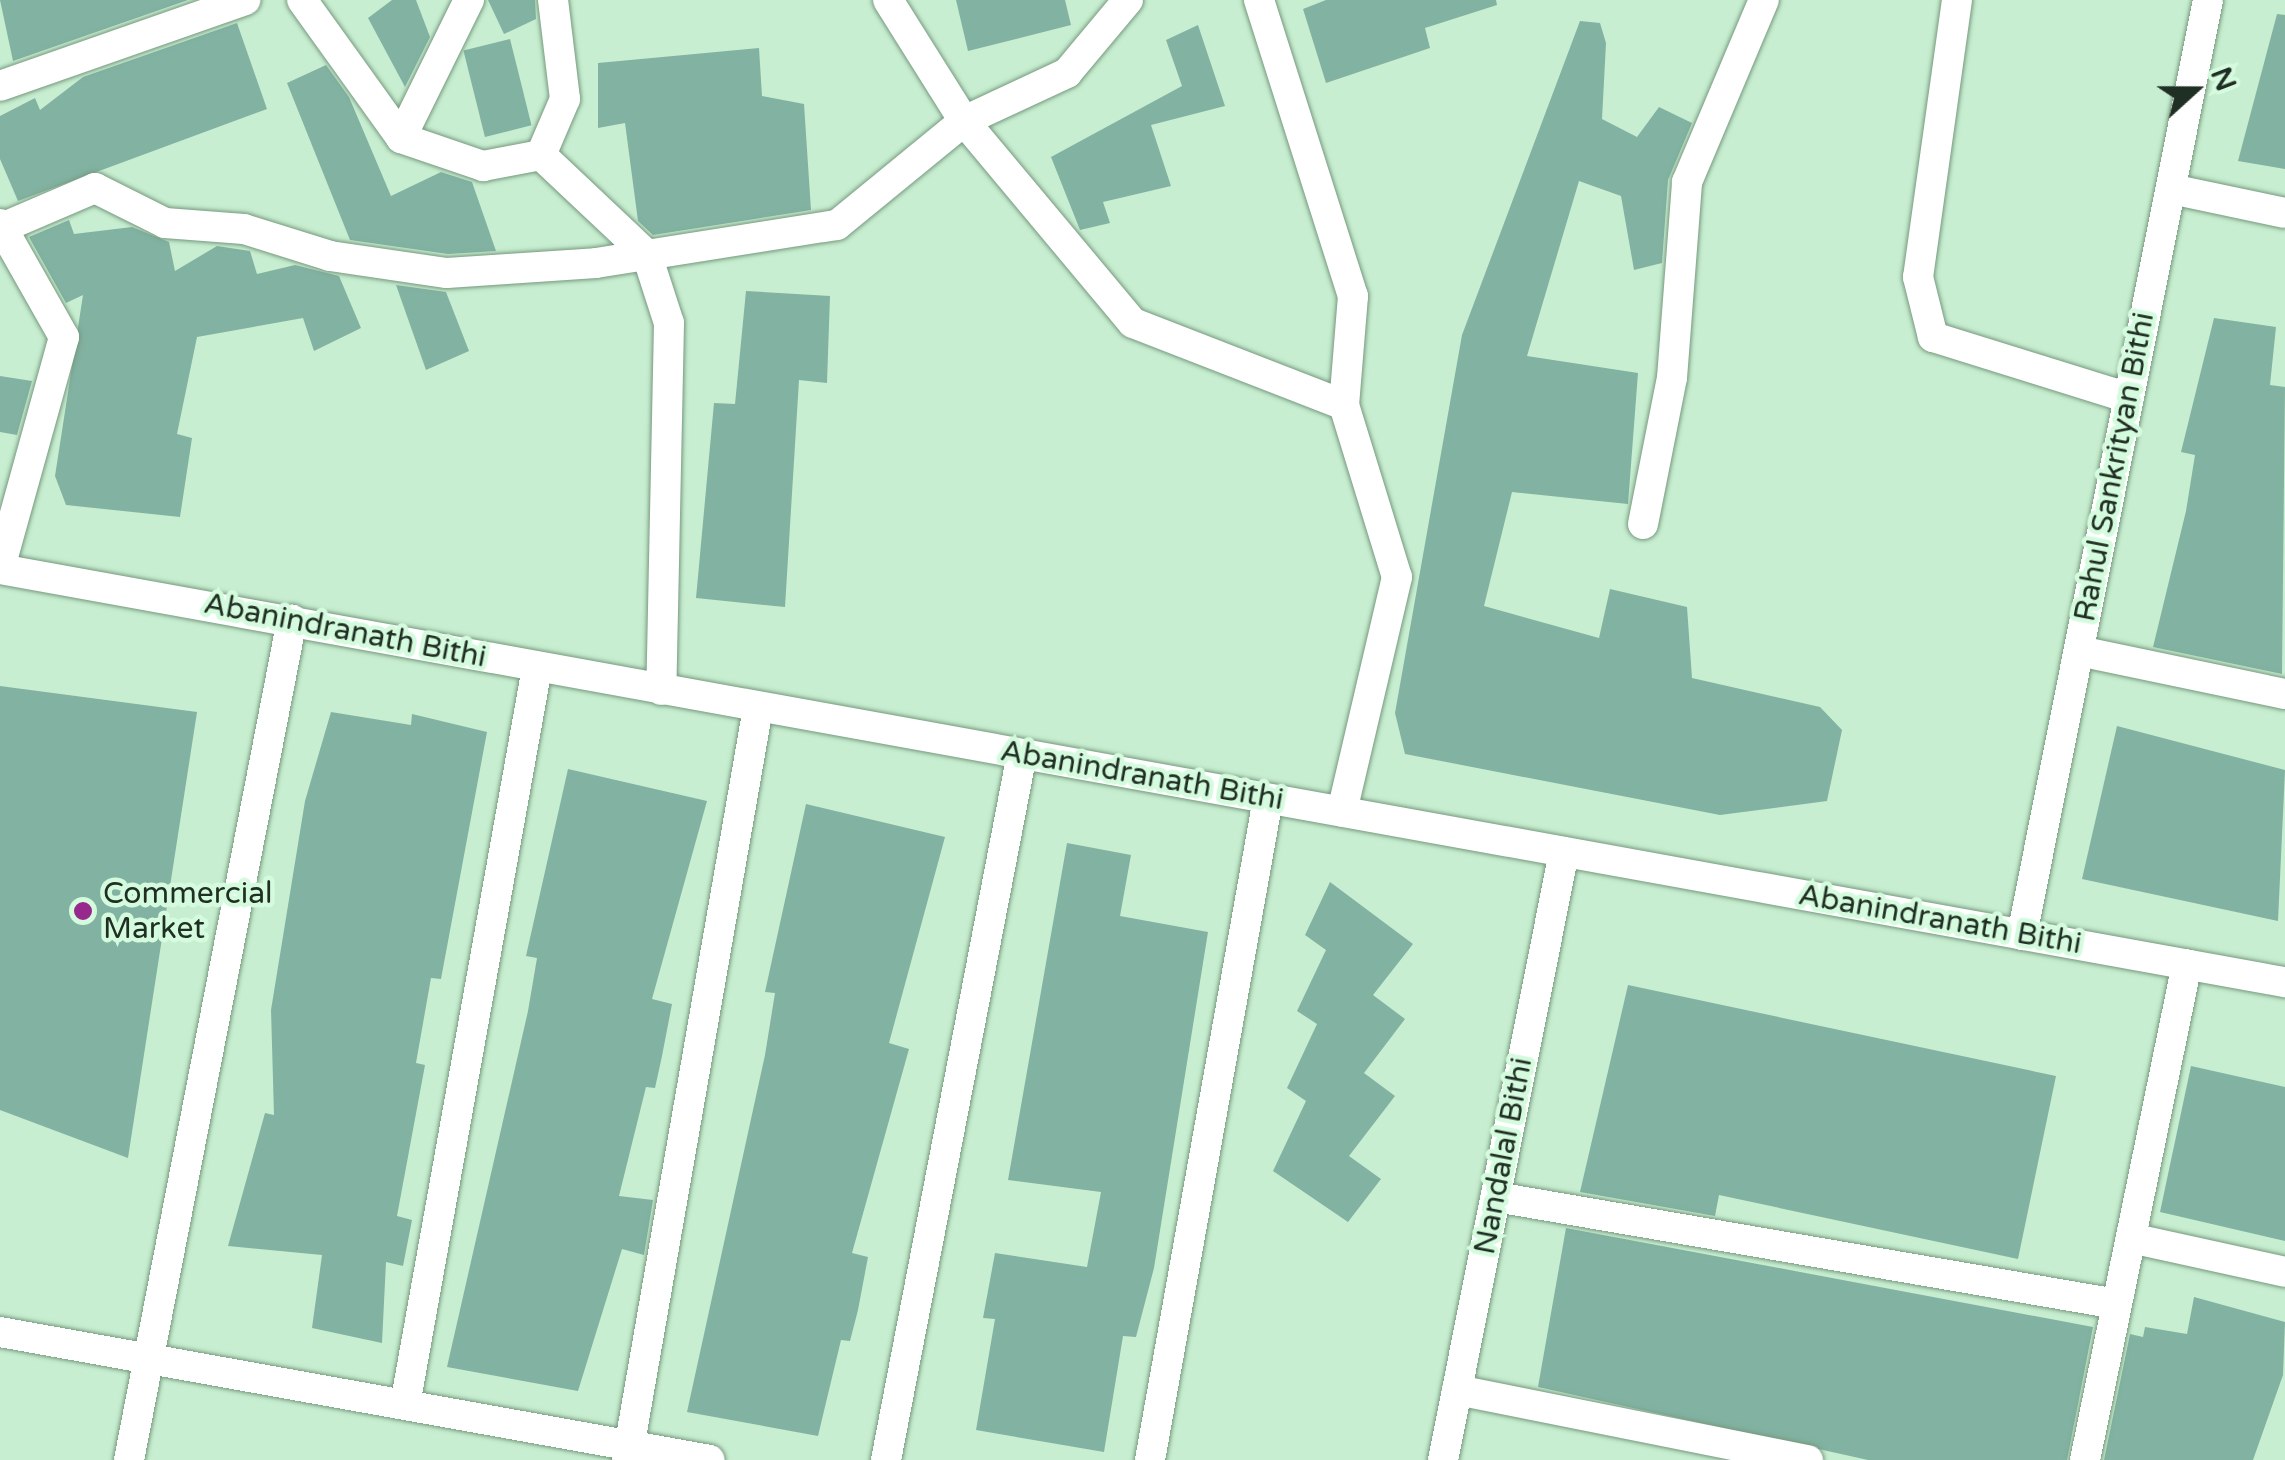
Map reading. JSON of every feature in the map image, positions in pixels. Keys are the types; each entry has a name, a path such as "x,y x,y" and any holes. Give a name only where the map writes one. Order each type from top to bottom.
{"street":[{"path":"0,86 245,0"},
{"path":"302,0 401,138 483,166 541,154"},
{"path":"401,138 469,0"},
{"path":"541,154 565,99 553,0"},
{"path":"888,0 964,121 1132,323 1344,405"},
{"path":"0,568 64,337 2,225 95,188 166,224 244,230 330,256 447,273 647,256 837,225 964,121 1068,73 1128,0"},
{"path":"1259,0 1353,296 1344,405 1397,577 1342,812"},
{"path":"1643,524 1672,378 1687,182 1764,0"},
{"path":"1957,0 1918,278 1933,337 2129,398"},
{"name":"Rahul Sankrityan Bithi","path":"2022,935 2208,0"},
{"path":"541,154 647,256 669,323 661,690"},
{"path":"2170,189 2285,213"},
{"name":"Abanindranath Bithi","path":"0,568 2285,982"},
{"path":"128,1460 143,1357 202,1110 292,620"},
{"path":"2079,651 2285,694"},
{"path":"405,1404 537,668"},
{"path":"628,1453 758,708"},
{"path":"886,1460 1022,754"},
{"path":"1150,1460 1268,799"},
{"name":"Nandalal Bithi","path":"1443,1460 1564,852"},
{"path":"2085,1460 2187,964"},
{"path":"1496,1197 2118,1304"},
{"path":"2131,1238 2285,1272"},
{"path":"0,1332 405,1404 628,1453 710,1460"},
{"path":"1457,1390 1718,1451 1808,1460"}],"building":[{"path":"0,0 188,0 13,61"},
{"path":"392,0 416,0 430,37 405,87 368,18"},
{"path":"488,0 535,0 536,19 504,34"},
{"path":"956,0 1065,0 1071,25 968,51"},
{"path":"1326,0 1496,0 1497,5 1425,28 1430,48 1326,83 1303,9"},
{"path":"2277,14 2285,15 2285,169 2238,161"},
{"path":"1580,21 1600,23 1606,43 1602,119 1637,137 1659,107 1692,123 1668,180 1662,263 1634,270 1621,196 1579,181 1527,356 1638,373 1628,504 1512,492 1484,606 1599,638 1610,589 1687,607 1692,678 1820,707 1842,730 1827,801 1720,815 1405,754 1395,713 1462,335"},
{"path":"237,23 267,109 18,201 0,159 0,116 35,98 40,110 83,77"},
{"path":"1198,25 1225,106 1151,125 1171,186 1103,202 1110,223 1080,230 1051,157 1182,86 1166,40"},
{"path":"510,39 532,125 485,137 463,51"},
{"path":"759,48 762,96 804,104 811,210 653,235 638,221 625,123 598,128 598,63"},
{"path":"326,65 349,97 391,196 441,172 472,182 496,251 448,254 350,240 287,83"},
{"path":"69,220 74,234 132,227 169,242 175,271 217,246 250,251 257,274 295,265 339,276 361,328 314,351 303,318 197,337 177,434 192,438 180,517 66,505 55,476 83,295 66,303 29,237"},
{"path":"396,285 446,292 469,351 426,370"},
{"path":"746,291 830,296 827,383 799,380 785,607 696,598 714,403 735,404"},
{"path":"2214,318 2276,327 2270,385 2285,387 2282,674 2153,647 2186,511 2195,455 2181,452"},
{"path":"0,376 32,381 17,435 0,432"},
{"name":"Commercial Market","path":"0,686 197,712 128,1158 0,1110"},
{"path":"331,712 411,725 412,714 487,732 441,979 431,978 416,1063 425,1065 397,1216 412,1220 403,1266 386,1262 382,1343 312,1328 322,1255 228,1246 265,1113 274,1115 271,1010 305,801"},
{"path":"2117,726 2285,770 2278,921 2082,879"},
{"path":"568,769 707,801 652,999 672,1004 655,1088 646,1087 619,1196 653,1200 644,1255 622,1249 578,1391 447,1367 528,1011 537,958 526,956"},
{"path":"806,804 945,837 889,1043 909,1049 852,1253 868,1257 858,1310 850,1341 841,1340 818,1436 687,1412 765,1055 775,993 765,992"},
{"path":"1067,843 1131,855 1120,916 1208,932 1154,1268 1136,1337 1123,1336 1104,1452 976,1430 995,1319 983,1318 995,1253 1087,1267 1101,1192 1008,1180"},
{"path":"1330,882 1413,944 1373,995 1405,1019 1364,1073 1395,1096 1349,1156 1381,1179 1348,1222 1273,1171 1306,1101 1287,1088 1317,1024 1297,1011 1326,950 1305,935"},
{"path":"1628,985 2056,1076 2018,1259 1719,1195 1715,1216 1580,1192"},
{"path":"2191,1066 2285,1087 2285,1241 2160,1212"},
{"path":"1566,1228 2093,1327 2067,1460 1868,1460 1538,1387"},
{"path":"2194,1297 2285,1322 2283,1375 2253,1460 2104,1460 2130,1334 2143,1337 2145,1327 2187,1334"}],"place":[{"name":"Commercial Market","path":"83,911"}]}
